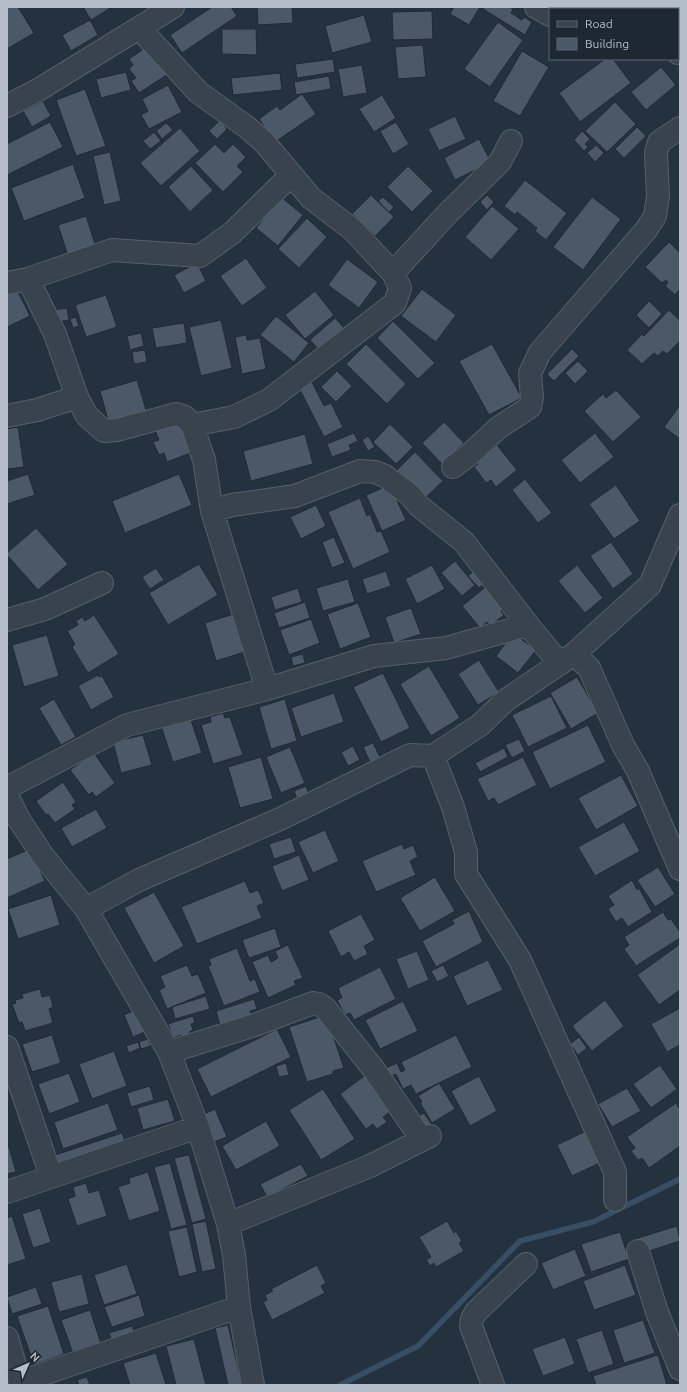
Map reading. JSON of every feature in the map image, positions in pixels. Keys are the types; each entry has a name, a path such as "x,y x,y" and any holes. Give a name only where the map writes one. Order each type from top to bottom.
{"street":[{"path":"7,106 38,90 140,29 173,7"},
{"path":"536,7 549,14"},
{"path":"140,29 198,92 248,128 264,142 311,198 353,230 393,274 400,288 395,303 269,400 234,417 192,425"},
{"path":"453,467 469,455 498,428 530,407 532,398 530,372 540,352 646,230 655,216 658,196 656,153 659,142 680,128"},
{"path":"393,274 448,213 500,162 511,141"},
{"path":"268,689 212,511 204,460 192,425 185,417 176,414 118,430 104,431 87,416 77,396 55,334 17,281 112,250 200,256 232,233 291,175"},
{"path":"7,416 37,410 77,396"},
{"path":"212,511 232,505 295,496 360,471 375,472 385,476 410,495 419,506 464,542 528,625 567,659 589,668 623,745 638,771 680,870"},
{"path":"86,909 139,880 280,819 410,755 433,756 480,725 506,700 567,659 650,585 680,515"},
{"path":"7,620 45,609 102,583"},
{"path":"7,788 127,725 268,689 374,656 446,648 528,625"},
{"path":"433,756 453,807 466,852 466,874 520,960 615,1172 615,1200"},
{"path":"7,796 12,823 43,856 86,909 169,1052 198,1127 228,1224 234,1255 239,1307 253,1385"},
{"path":"169,1052 255,1025 313,1003 319,1004 325,1008 426,1138 370,1166 228,1224"},
{"path":"7,1046 51,1176"},
{"path":"7,1192 198,1127"},
{"path":"638,1251 657,1312 680,1369"},
{"path":"493,1385 471,1326 472,1319 476,1312 526,1264"},
{"path":"7,1338 20,1384 239,1307"}],"building":[{"path":"7,7 18,7 34,33 7,49"},
{"path":"83,7 112,7 91,20"},
{"path":"212,7 231,7 237,16 182,53 170,35"},
{"path":"257,7 292,7 293,23 258,25"},
{"path":"454,7 480,7 469,25 450,14"},
{"path":"485,7 509,7 513,9 511,13 522,20 524,17 532,22 525,35 483,9"},
{"path":"432,11 433,39 393,40 392,12"},
{"path":"364,15 372,42 332,53 325,26"},
{"path":"90,20 98,35 71,51 62,35"},
{"path":"498,22 523,40 490,87 464,69"},
{"path":"222,29 256,29 257,55 222,54"},
{"path":"423,45 426,77 398,79 395,47"},
{"path":"148,46 168,74 139,93 131,81 136,78 129,69 133,65 129,59"},
{"path":"522,51 549,67 520,116 493,101"},
{"path":"333,59 335,72 297,78 295,64"},
{"path":"604,60 614,60 631,83 580,122 559,93"},
{"path":"362,65 367,93 343,97 338,69"},
{"path":"661,67 676,85 646,110 631,92"},
{"path":"126,72 131,90 101,98 96,79"},
{"path":"280,73 282,90 233,95 231,78"},
{"path":"329,76 331,89 296,95 294,82"},
{"path":"168,85 182,112 149,129 141,115 148,111 142,99"},
{"path":"85,89 106,146 76,156 56,100"},
{"path":"302,94 316,114 275,142 259,119 277,106 280,110"},
{"path":"382,95 396,118 374,132 359,109"},
{"path":"43,101 51,116 32,127 23,111"},
{"path":"615,102 636,124 607,152 585,131"},
{"path":"455,116 466,139 439,151 428,129"},
{"path":"220,120 227,129 217,139 209,131"},
{"path":"50,122 63,147 7,175 7,144"},
{"path":"396,122 409,144 393,154 380,131"},
{"path":"166,123 173,130 162,139 156,131"},
{"path":"637,127 646,136 624,158 615,149"},
{"path":"180,128 200,151 161,186 140,163"},
{"path":"582,131 590,139 585,144 588,147 584,151 574,140"},
{"path":"154,132 161,141 150,149 143,141"},
{"path":"479,139 491,162 455,180 444,158"},
{"path":"215,144 224,153 233,144 246,157 237,166 243,172 223,192 195,163"},
{"path":"596,145 604,153 595,162 587,153"},
{"path":"110,152 121,201 104,205 93,156"},
{"path":"73,164 85,198 24,221 11,188"},
{"path":"191,166 213,190 190,212 168,187"},
{"path":"408,166 433,191 412,212 387,187"},
{"path":"525,180 567,213 546,240 535,231 537,228 517,212 515,215 504,206"},
{"path":"371,195 394,217 375,236 352,214"},
{"path":"487,195 494,202 487,210 480,202"},
{"path":"281,197 303,215 278,246 256,228"},
{"path":"383,197 394,207 389,212 378,201"},
{"path":"592,197 621,219 583,270 553,247"},
{"path":"492,206 519,229 491,260 465,237"},
{"path":"86,216 96,247 68,256 58,225"},
{"path":"307,218 327,237 299,268 278,249"},
{"path":"669,242 680,253 680,289 675,295 665,286 668,283 666,280 662,283 645,267"},
{"path":"246,258 267,288 242,306 220,276"},
{"path":"347,259 378,282 359,308 328,285"},
{"path":"197,263 206,281 184,293 174,275"},
{"path":"14,284 30,316 7,327 7,288"},
{"path":"422,289 456,315 436,342 401,316"},
{"path":"315,291 334,315 305,339 285,315"},
{"path":"106,295 117,327 86,337 75,305"},
{"path":"649,301 662,314 649,328 636,315"},
{"path":"67,308 69,320 55,322 53,310"},
{"path":"669,310 678,319 680,319 680,341 667,354 663,351 658,356 654,353 642,364 627,350 642,334 644,336"},
{"path":"276,316 309,343 294,362 260,335"},
{"path":"76,317 79,326 73,328 70,319"},
{"path":"335,318 344,328 319,350 310,340"},
{"path":"221,320 232,368 201,376 189,327"},
{"path":"393,321 435,363 418,379 377,338"},
{"path":"184,323 187,343 156,348 152,328"},
{"path":"141,333 144,346 130,350 127,336"},
{"path":"246,335 247,340 260,338 266,369 242,374 235,337"},
{"path":"366,344 406,384 387,404 346,364"},
{"path":"492,344 522,398 489,415 459,361"},
{"path":"572,349 579,356 554,381 547,374"},
{"path":"145,350 147,362 134,364 132,352"},
{"path":"578,361 588,371 575,384 565,373"},
{"path":"337,371 352,386 336,402 321,387"},
{"path":"137,380 147,413 109,424 100,391"},
{"path":"312,382 324,406 331,403 343,427 324,437 299,388"},
{"path":"616,390 641,417 613,442 584,411 603,394 606,398"},
{"path":"680,405 680,439 664,427"},
{"path":"180,421 193,452 167,462 164,453 159,455 153,442 159,440 155,430"},
{"path":"444,422 464,443 442,464 422,443"},
{"path":"390,424 413,447 396,464 373,442"},
{"path":"18,427 24,467 7,469 7,429"},
{"path":"354,433 358,441 349,445 351,450 332,457 327,444"},
{"path":"595,433 614,457 580,483 561,460"},
{"path":"305,434 313,464 251,481 243,451"},
{"path":"368,436 375,447 368,451 362,440"},
{"path":"497,445 517,470 496,487 491,480 486,483 474,467 478,464 476,461"},
{"path":"415,452 443,481 422,501 395,472"},
{"path":"28,474 35,495 7,504 7,481"},
{"path":"179,474 192,505 125,533 112,501"},
{"path":"525,479 552,513 538,523 512,490"},
{"path":"390,485 406,520 382,531 366,495"},
{"path":"616,485 640,521 614,539 589,504"},
{"path":"360,498 367,516 370,514 377,532 381,531 390,552 353,569 328,512"},
{"path":"316,505 326,526 301,539 290,517"},
{"path":"36,528 68,564 38,590 7,555 7,553"},
{"path":"334,537 345,563 332,568 322,542"},
{"path":"611,542 633,574 613,589 590,556"},
{"path":"455,561 475,585 462,596 441,573"},
{"path":"199,564 218,595 168,625 149,593"},
{"path":"432,565 445,589 417,604 405,579"},
{"path":"577,565 603,598 585,613 558,581"},
{"path":"156,568 164,580 150,589 142,577"},
{"path":"476,569 487,581 479,588 468,576"},
{"path":"386,571 391,586 367,594 362,579"},
{"path":"348,579 355,602 323,611 316,588"},
{"path":"488,585 506,607 501,611 504,615 490,626 487,622 480,628 462,606"},
{"path":"298,588 302,602 275,610 271,597"},
{"path":"305,602 310,618 279,628 274,613"},
{"path":"358,603 371,637 340,649 327,614"},
{"path":"411,608 421,634 394,643 385,617"},
{"path":"237,613 248,651 216,661 205,623"},
{"path":"94,615 119,654 88,673 72,647 75,644 67,631 78,625 76,621 82,617 85,621"},
{"path":"311,619 320,643 289,655 280,630"},
{"path":"513,633 536,650 518,673 496,656"},
{"path":"47,635 59,676 24,687 12,645"},
{"path":"303,654 305,663 293,666 291,657"},
{"path":"479,660 499,692 478,705 458,674"},
{"path":"429,666 460,718 431,736 400,684"},
{"path":"383,673 410,728 381,742 353,687"},
{"path":"98,675 99,677 102,676 114,697 91,710 78,686"},
{"path":"577,677 598,713 571,729 550,693"},
{"path":"334,693 344,722 301,737 291,708"},
{"path":"551,696 567,728 528,747 512,715"},
{"path":"54,699 76,737 61,745 39,708"},
{"path":"285,699 297,741 271,749 259,707"},
{"path":"223,713 225,718 230,717 243,755 213,764 201,725 211,722 210,717"},
{"path":"189,714 202,753 173,762 160,723"},
{"path":"588,725 606,762 550,789 532,752"},
{"path":"143,735 152,765 121,773 113,742"},
{"path":"519,739 525,751 512,758 505,745"},
{"path":"373,743 380,757 370,762 363,747"},
{"path":"353,746 360,760 348,766 341,752"},
{"path":"290,747 305,783 281,793 266,757"},
{"path":"504,748 508,757 480,772 475,763"},
{"path":"94,753 115,783 96,797 92,792 89,795 70,770"},
{"path":"261,757 273,799 240,808 228,767"},
{"path":"523,757 537,785 498,805 494,798 488,801 477,779"},
{"path":"621,775 638,806 596,830 578,798"},
{"path":"63,782 76,802 72,805 75,809 55,823 48,814 46,815 36,801"},
{"path":"306,786 311,800 299,804 294,791"},
{"path":"96,809 107,828 72,847 61,828"},
{"path":"624,822 640,851 595,876 578,847"},
{"path":"325,830 339,861 313,873 298,842"},
{"path":"291,837 296,852 274,859 269,844"},
{"path":"402,844 404,849 413,845 418,857 410,861 416,875 376,892 362,861"},
{"path":"30,849 45,881 7,898 7,859"},
{"path":"299,855 309,880 282,891 272,866"},
{"path":"658,867 675,894 655,907 637,880"},
{"path":"435,877 455,911 420,931 400,898"},
{"path":"632,880 637,890 639,888 652,912 628,927 622,918 616,922 608,909 614,905 608,896"},
{"path":"245,881 250,893 258,890 264,903 257,906 262,918 197,944 181,907"},
{"path":"154,892 184,946 154,963 124,908"},
{"path":"51,895 60,925 18,939 8,909"},
{"path":"469,911 483,942 436,967 422,941 454,924 452,920"},
{"path":"663,912 668,920 671,919 680,932 680,938 636,966 624,949 629,945 624,937"},
{"path":"361,914 375,940 364,946 368,954 354,961 349,952 341,957 328,931"},
{"path":"275,928 281,947 249,958 242,940"},
{"path":"680,944 680,990 659,1005 637,975"},
{"path":"288,945 303,978 294,981 296,985 268,998 252,962 268,955 271,962 278,958 275,951"},
{"path":"237,948 250,981 255,979 260,992 224,1006 208,966 211,965 209,959"},
{"path":"417,951 429,980 408,989 396,959"},
{"path":"488,960 503,990 467,1006 453,976"},
{"path":"187,965 192,976 198,974 206,993 167,1009 159,990 165,987 160,976"},
{"path":"443,965 449,976 437,982 431,971"},
{"path":"380,967 396,999 354,1020 350,1013 345,1015 337,1000 342,998 338,988"},
{"path":"40,989 42,997 50,995 53,1007 49,1009 53,1023 25,1031 22,1022 19,1023 12,1004 16,1003 15,1000 23,998 22,994"},
{"path":"206,996 210,1009 175,1019 172,1007"},
{"path":"254,999 257,1009 250,1011 252,1015 220,1025 216,1011"},
{"path":"605,1000 624,1026 592,1051 572,1026"},
{"path":"403,1001 418,1031 380,1049 365,1020"},
{"path":"680,1008 680,1045 667,1052 651,1024"},
{"path":"135,1010 145,1032 133,1037 124,1015"},
{"path":"326,1015 344,1068 333,1071 333,1074 307,1082 289,1027"},
{"path":"193,1016 195,1023 191,1024 193,1030 189,1032 191,1037 182,1040 181,1035 173,1038 168,1024"},
{"path":"277,1029 291,1057 211,1097 197,1069"},
{"path":"52,1035 61,1063 32,1072 22,1044"},
{"path":"456,1035 472,1067 416,1094 411,1085 403,1089 396,1074 390,1077 386,1068 397,1063 401,1072 405,1070 401,1062"},
{"path":"579,1037 587,1048 578,1055 570,1044"},
{"path":"148,1039 151,1046 141,1049 139,1042"},
{"path":"138,1042 140,1048 129,1053 126,1046"},
{"path":"114,1051 127,1086 92,1099 79,1064"},
{"path":"286,1063 289,1075 279,1077 276,1066"},
{"path":"660,1065 677,1089 651,1108 633,1084"},
{"path":"69,1073 80,1102 49,1114 38,1084"},
{"path":"367,1074 394,1109 383,1117 387,1122 377,1129 373,1124 366,1129 340,1094"},
{"path":"479,1076 497,1111 470,1126 451,1091"},
{"path":"439,1083 455,1109 432,1123 420,1103 422,1102 418,1096"},
{"path":"150,1086 154,1100 131,1107 127,1093"},
{"path":"627,1088 641,1111 612,1127 598,1104"},
{"path":"323,1089 355,1139 321,1160 289,1110"},
{"path":"168,1099 175,1121 143,1130 137,1108"},
{"path":"108,1103 118,1130 63,1149 54,1122"},
{"path":"676,1103 680,1109 680,1146 649,1168 642,1158 638,1160 631,1151 635,1148 627,1137"},
{"path":"215,1109 227,1137 214,1142 202,1115"},
{"path":"424,1113 432,1125 423,1131 415,1118"},
{"path":"266,1121 280,1146 236,1170 222,1146"},
{"path":"590,1129 606,1160 572,1176 557,1145"},
{"path":"122,1133 126,1144 58,1166 55,1155"},
{"path":"7,1147 9,1147 16,1172 7,1174"},
{"path":"189,1155 206,1219 192,1223 174,1158"},
{"path":"170,1163 187,1225 171,1229 154,1167"},
{"path":"301,1164 308,1176 267,1197 260,1184"},
{"path":"148,1172 160,1211 129,1221 118,1187 130,1183 129,1178"},
{"path":"86,1183 89,1193 99,1190 107,1216 77,1226 68,1199 75,1196 73,1187"},
{"path":"40,1208 51,1242 33,1248 22,1214"},
{"path":"12,1216 26,1259 7,1265 7,1218"},
{"path":"206,1221 216,1269 202,1272 192,1224"},
{"path":"447,1221 454,1233 456,1231 462,1241 459,1243 464,1251 436,1267 434,1263 430,1266 426,1260 431,1257 419,1237"},
{"path":"677,1226 680,1241 643,1253 638,1238"},
{"path":"187,1227 197,1272 179,1277 168,1231"},
{"path":"620,1232 629,1259 591,1272 581,1244"},
{"path":"575,1249 586,1276 553,1290 541,1263"},
{"path":"127,1264 137,1294 104,1305 94,1275"},
{"path":"317,1265 326,1283 321,1286 325,1293 272,1320 263,1302 267,1300 265,1295 273,1291 271,1289"},
{"path":"625,1265 636,1295 594,1310 583,1281"},
{"path":"82,1274 89,1304 59,1312 51,1282"},
{"path":"36,1287 42,1304 12,1314 7,1297"},
{"path":"139,1295 145,1316 112,1327 104,1307"},
{"path":"48,1306 64,1354 34,1365 17,1316"},
{"path":"90,1310 103,1350 75,1359 61,1320"},
{"path":"643,1320 655,1353 624,1363 613,1330"},
{"path":"228,1325 242,1385 228,1385 215,1328"},
{"path":"132,1326 136,1336 113,1344 109,1333"},
{"path":"602,1330 614,1364 588,1373 576,1339"},
{"path":"565,1337 575,1364 543,1376 532,1349"},
{"path":"194,1339 206,1385 176,1385 166,1346"},
{"path":"156,1353 166,1385 130,1385 123,1363"},
{"path":"658,1355 667,1385 596,1385 593,1376"},
{"path":"87,1377 90,1385 79,1385 77,1380"}],"waterway":[{"path":"340,1385 418,1346 520,1241 593,1222 680,1179"}]}
